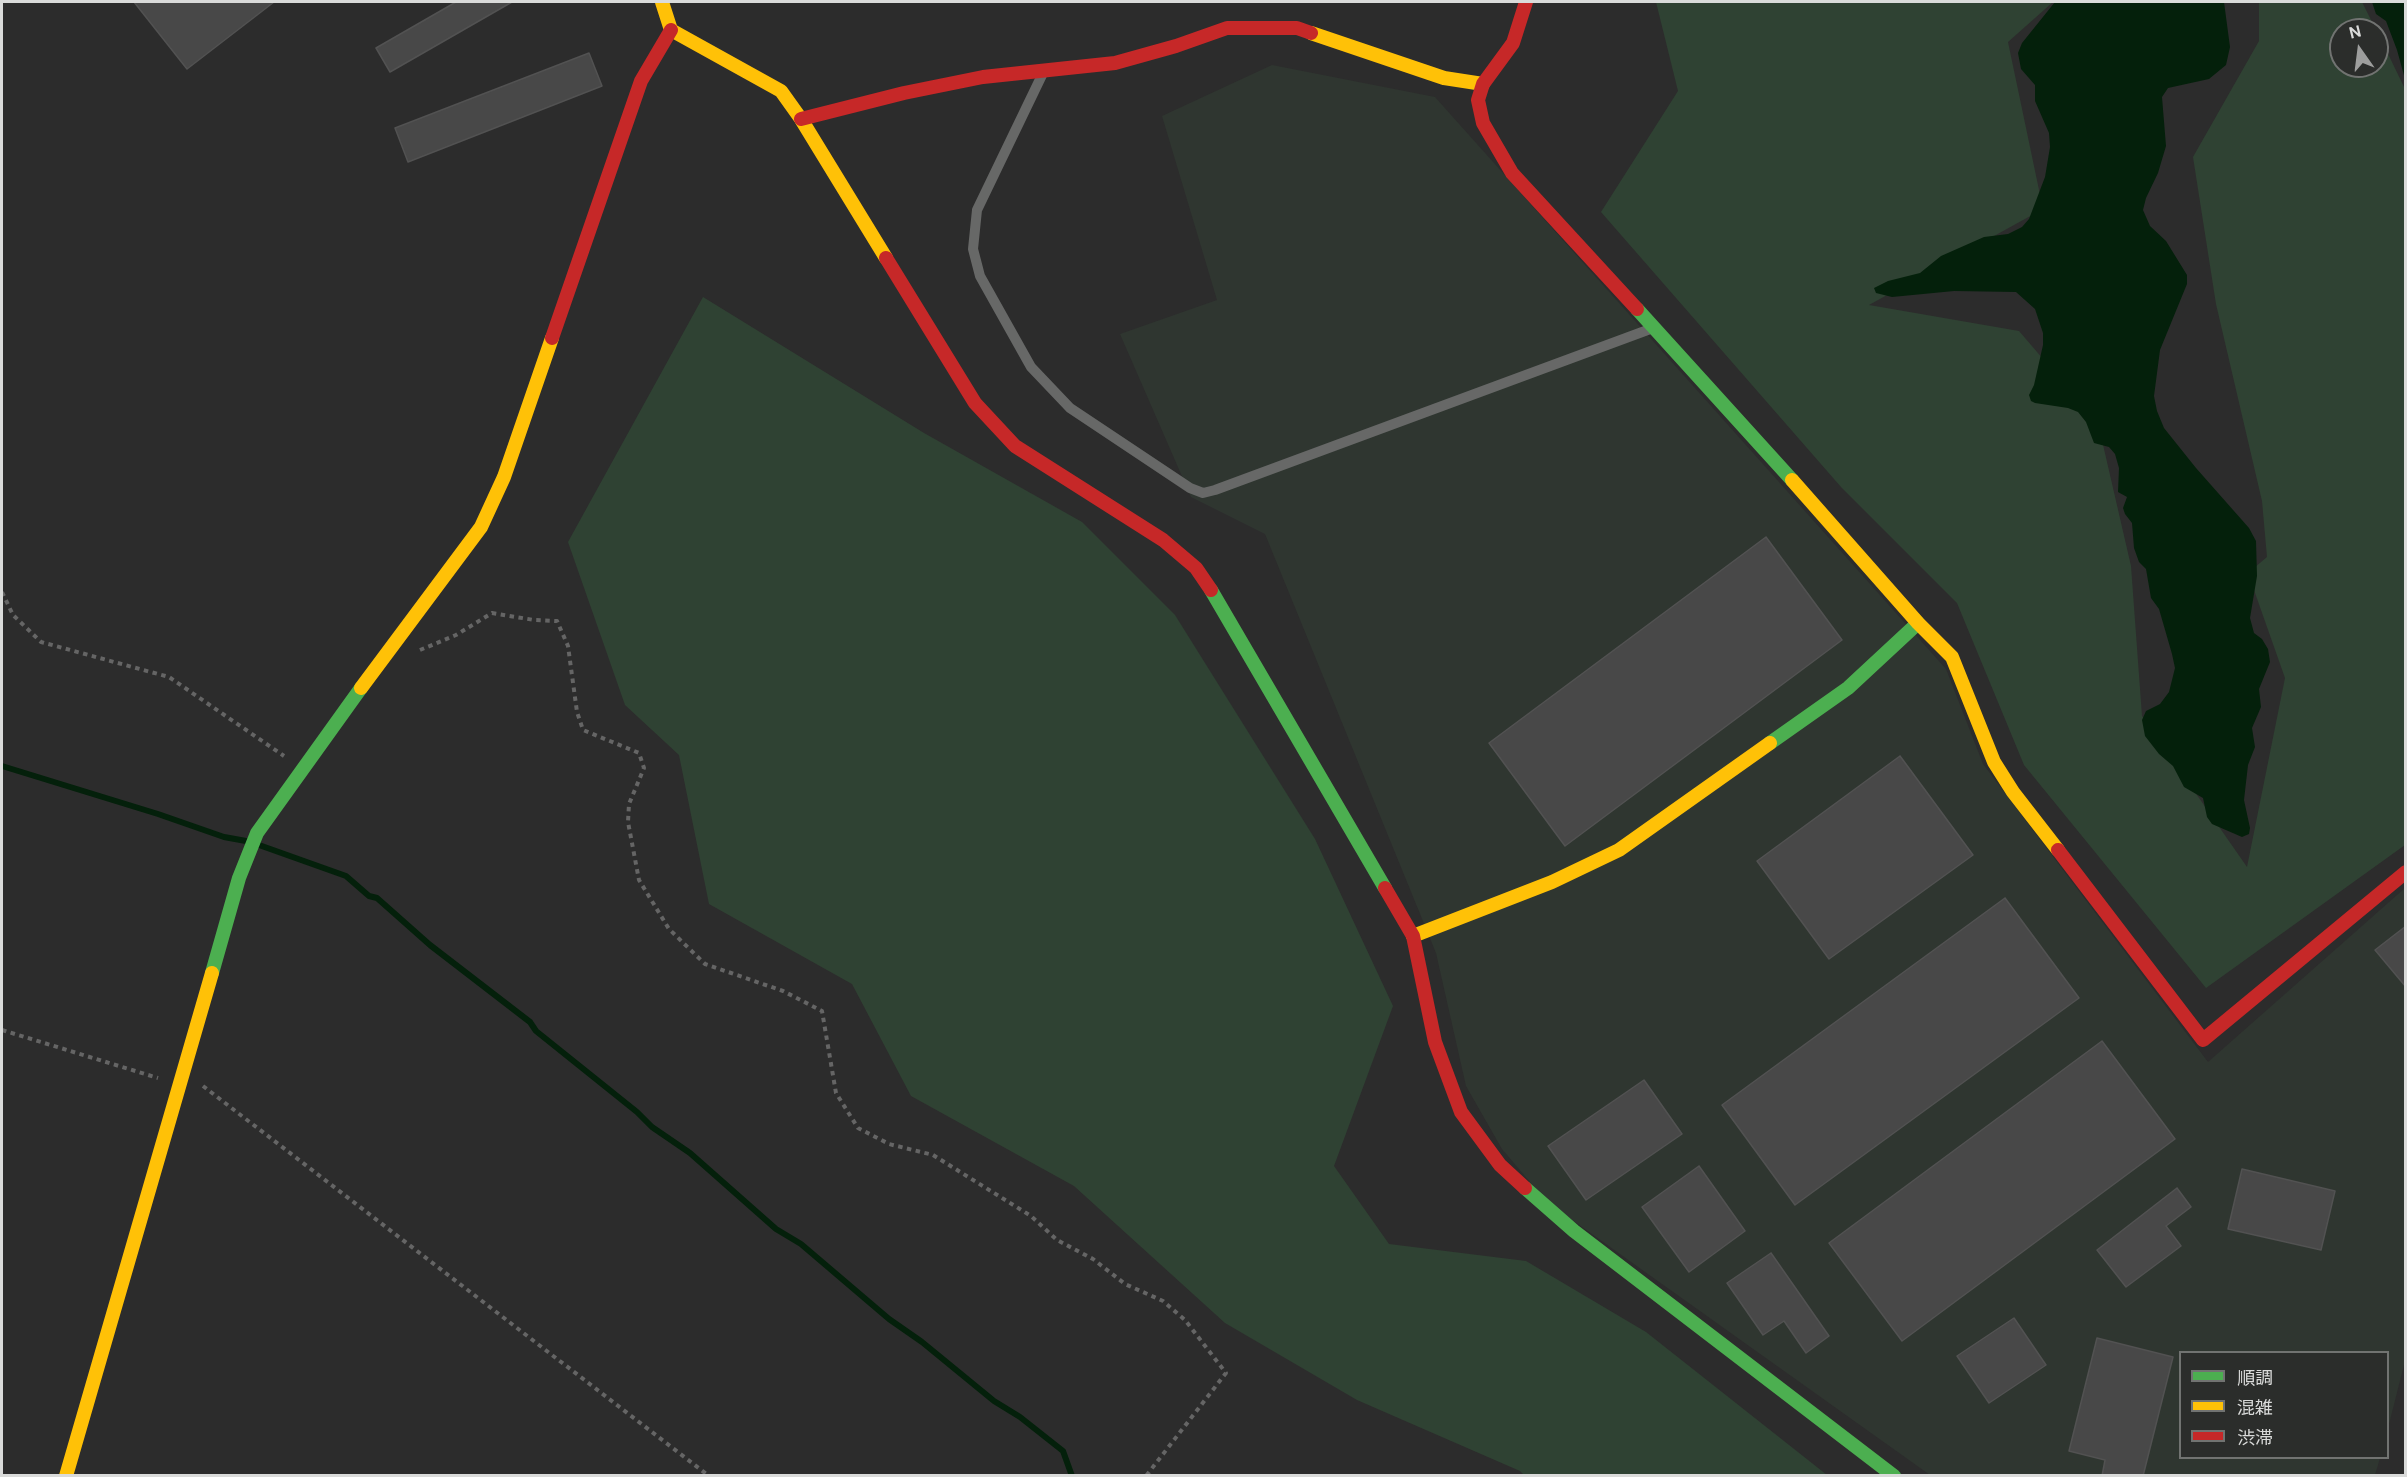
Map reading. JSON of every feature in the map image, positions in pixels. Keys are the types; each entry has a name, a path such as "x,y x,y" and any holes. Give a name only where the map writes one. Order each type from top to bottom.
{"street":[{"path":"662,2 671,30 781,91 801,119 975,403 1015,446 1163,540 1196,568 1225,611 1413,936 1435,1042 1461,1112 1500,1165 1574,1231 1894,1476"},
{"path":"1526,2 1513,43 1483,84 1478,100 1483,123 1512,173 1795,483 1918,623 1952,657 1994,762 2013,792 2203,1040 2406,872"},
{"path":"801,119 904,93 972,79 1115,63 1176,46 1227,28 1297,28 1444,78 1483,84"},
{"path":"66,1476 239,878 258,833 302,768 482,527 504,477 641,81 671,30"},
{"path":"1413,936 1552,882 1619,850 1848,688 1918,623"}],"lane":[{"path":"1045,70 977,210 974,249 980,276 1031,366 1070,408 1190,488 1203,493 1215,490 1653,328"}],"path":[{"path":"2,592 13,615 41,642 169,677 302,768"},
{"path":"416,652 456,635 492,613 534,620 557,621 568,646 577,712 583,730 639,753 644,768 629,804 628,822 639,880 669,929 705,964 783,991 822,1011 836,1093 858,1128 889,1144 933,1155 1031,1216 1057,1240 1093,1259 1125,1284 1163,1301 1185,1320 1226,1373 1146,1476"},
{"path":"2,1030 164,1079 181,1079 199,1083 709,1476"}],"shaded area":[{"path":"1656,2 2053,2 2008,42 2043,209 1869,305 2019,331 2098,423 2131,566 2142,716 2247,867 2285,678 2248,573 2267,557 2262,501 2216,304 2193,157 2259,41 2259,2 2362,2 2370,18 2329,18 2329,78 2389,78 2389,56 2405,89 2405,845 2206,988 2024,765 1957,603 1841,487 1601,212 1678,91"},
{"path":"2055,2 2224,2 2230,47 2226,65 2209,79 2168,88 2162,97 2166,146 2143,210 2150,226 2166,241 2187,275 2187,284 2160,350 2154,396 2157,411 2164,428 2249,528 2256,541 2257,576 2250,618 2254,633 2262,639 2268,649 2270,662 2259,689 2261,707 2252,728 2255,747 2248,765 2244,800 2250,828 2249,834 2242,837 2212,824 2207,817 2203,798 2184,787 2173,766 2159,754 2145,736 2142,720 2146,711 2160,704 2169,692 2175,668 2172,654 2159,609 2151,598 2146,569 2139,562 2134,548 2132,523 2123,508 2127,497 2118,492 2119,468 2115,454 2109,447 2094,443 2086,422 2078,412 2031,401 2029,395 2034,385 2043,345 2043,333 2035,309 2016,292 1954,291 1892,297 1876,293 1874,288 1888,281 1920,273 1941,256 1984,237 2008,234 2022,227 2029,219 2045,177 2050,147 2049,133 2035,101 2035,85 2021,69 2018,53 2022,43"},
{"path":"2372,2 2405,2 2405,79 2389,29 2389,18 2382,18 2376,14"},
{"path":"1272,65 1435,97 1946,669 1983,764 2208,1062 2405,888 2406,1357 2389,1424 2389,1351 2179,1351 2179,1459 2380,1459 2375,1475 1930,1475 1547,1202 1502,1149 1466,1086 1436,953 1265,534 1191,497 1120,334 1217,300 1162,116"},
{"path":"703,297 924,433 1082,522 1175,615 1315,839 1393,1006 1334,1166 1389,1244 1526,1261 1646,1332 1827,1475 1524,1475 1520,1471 1357,1400 1225,1323 1074,1186 911,1096 852,984 709,904 679,755 625,705 568,542"}],"building":[{"path":"134,2 274,2 187,69"},
{"path":"456,2 512,2 390,72 376,48"},
{"path":"589,53 602,86 408,162 395,128"},
{"path":"1766,537 1842,640 1565,846 1489,743"},
{"path":"1900,756 1973,855 1829,959 1757,861"},
{"path":"2005,898 2079,998 1795,1205 1722,1105"},
{"path":"2406,926 2406,987 2375,950"},
{"path":"2102,1041 2175,1139 1902,1341 1829,1243"},
{"path":"1644,1080 1682,1134 1586,1200 1548,1146"},
{"path":"1699,1166 1745,1231 1689,1272 1642,1207"},
{"path":"2242,1169 2335,1191 2321,1250 2228,1229"},
{"path":"2177,1188 2191,1207 2166,1226 2181,1246 2126,1287 2097,1250"},
{"path":"1771,1253 1829,1336 1806,1353 1784,1321 1763,1335 1727,1283"},
{"path":"2014,1318 2046,1365 1989,1403 1957,1356"},
{"path":"2097,1338 2173,1357 2143,1476 2102,1476 2105,1460 2069,1451"}],"waterway":[{"path":"2,766 158,814 224,837 246,841"},
{"path":"259,845 346,876 369,896 377,898 430,945 530,1022 536,1031 637,1112 652,1127 690,1153 776,1229 801,1244 889,1319 922,1342 994,1401 1020,1417 1063,1451 1072,1476"}],"traffic: fast":[{"path":"1637,309 1792,480"},
{"path":"1211,590 1385,888"},
{"path":"1770,743 1848,688 1918,623"},
{"path":"212,973 239,878 257,833 361,688"},
{"path":"1525,1188 1574,1231 1894,1476"}],"traffic: slow":[{"path":"662,2 671,30 781,91 801,119 886,258"},
{"path":"1311,33 1444,78 1483,84"},
{"path":"361,688 481,527 504,477 552,338"},
{"path":"1792,480 1918,623 1952,657 1994,762 2013,792 2058,850"},
{"path":"1413,936 1552,882 1619,850 1770,743"},
{"path":"66,1476 212,973"}],"traffic: jam":[{"path":"1526,2 1513,43 1483,84 1478,100 1483,123 1512,173 1637,309"},
{"path":"801,119 904,93 983,77 1115,63 1176,46 1227,28 1297,28 1311,33"},
{"path":"552,338 641,81 671,30"},
{"path":"886,258 975,403 1015,446 1163,540 1196,568 1211,590"},
{"path":"2058,850 2203,1040 2406,872"},
{"path":"1385,888 1413,936 1435,1042 1461,1112 1500,1165 1525,1188"}]}
